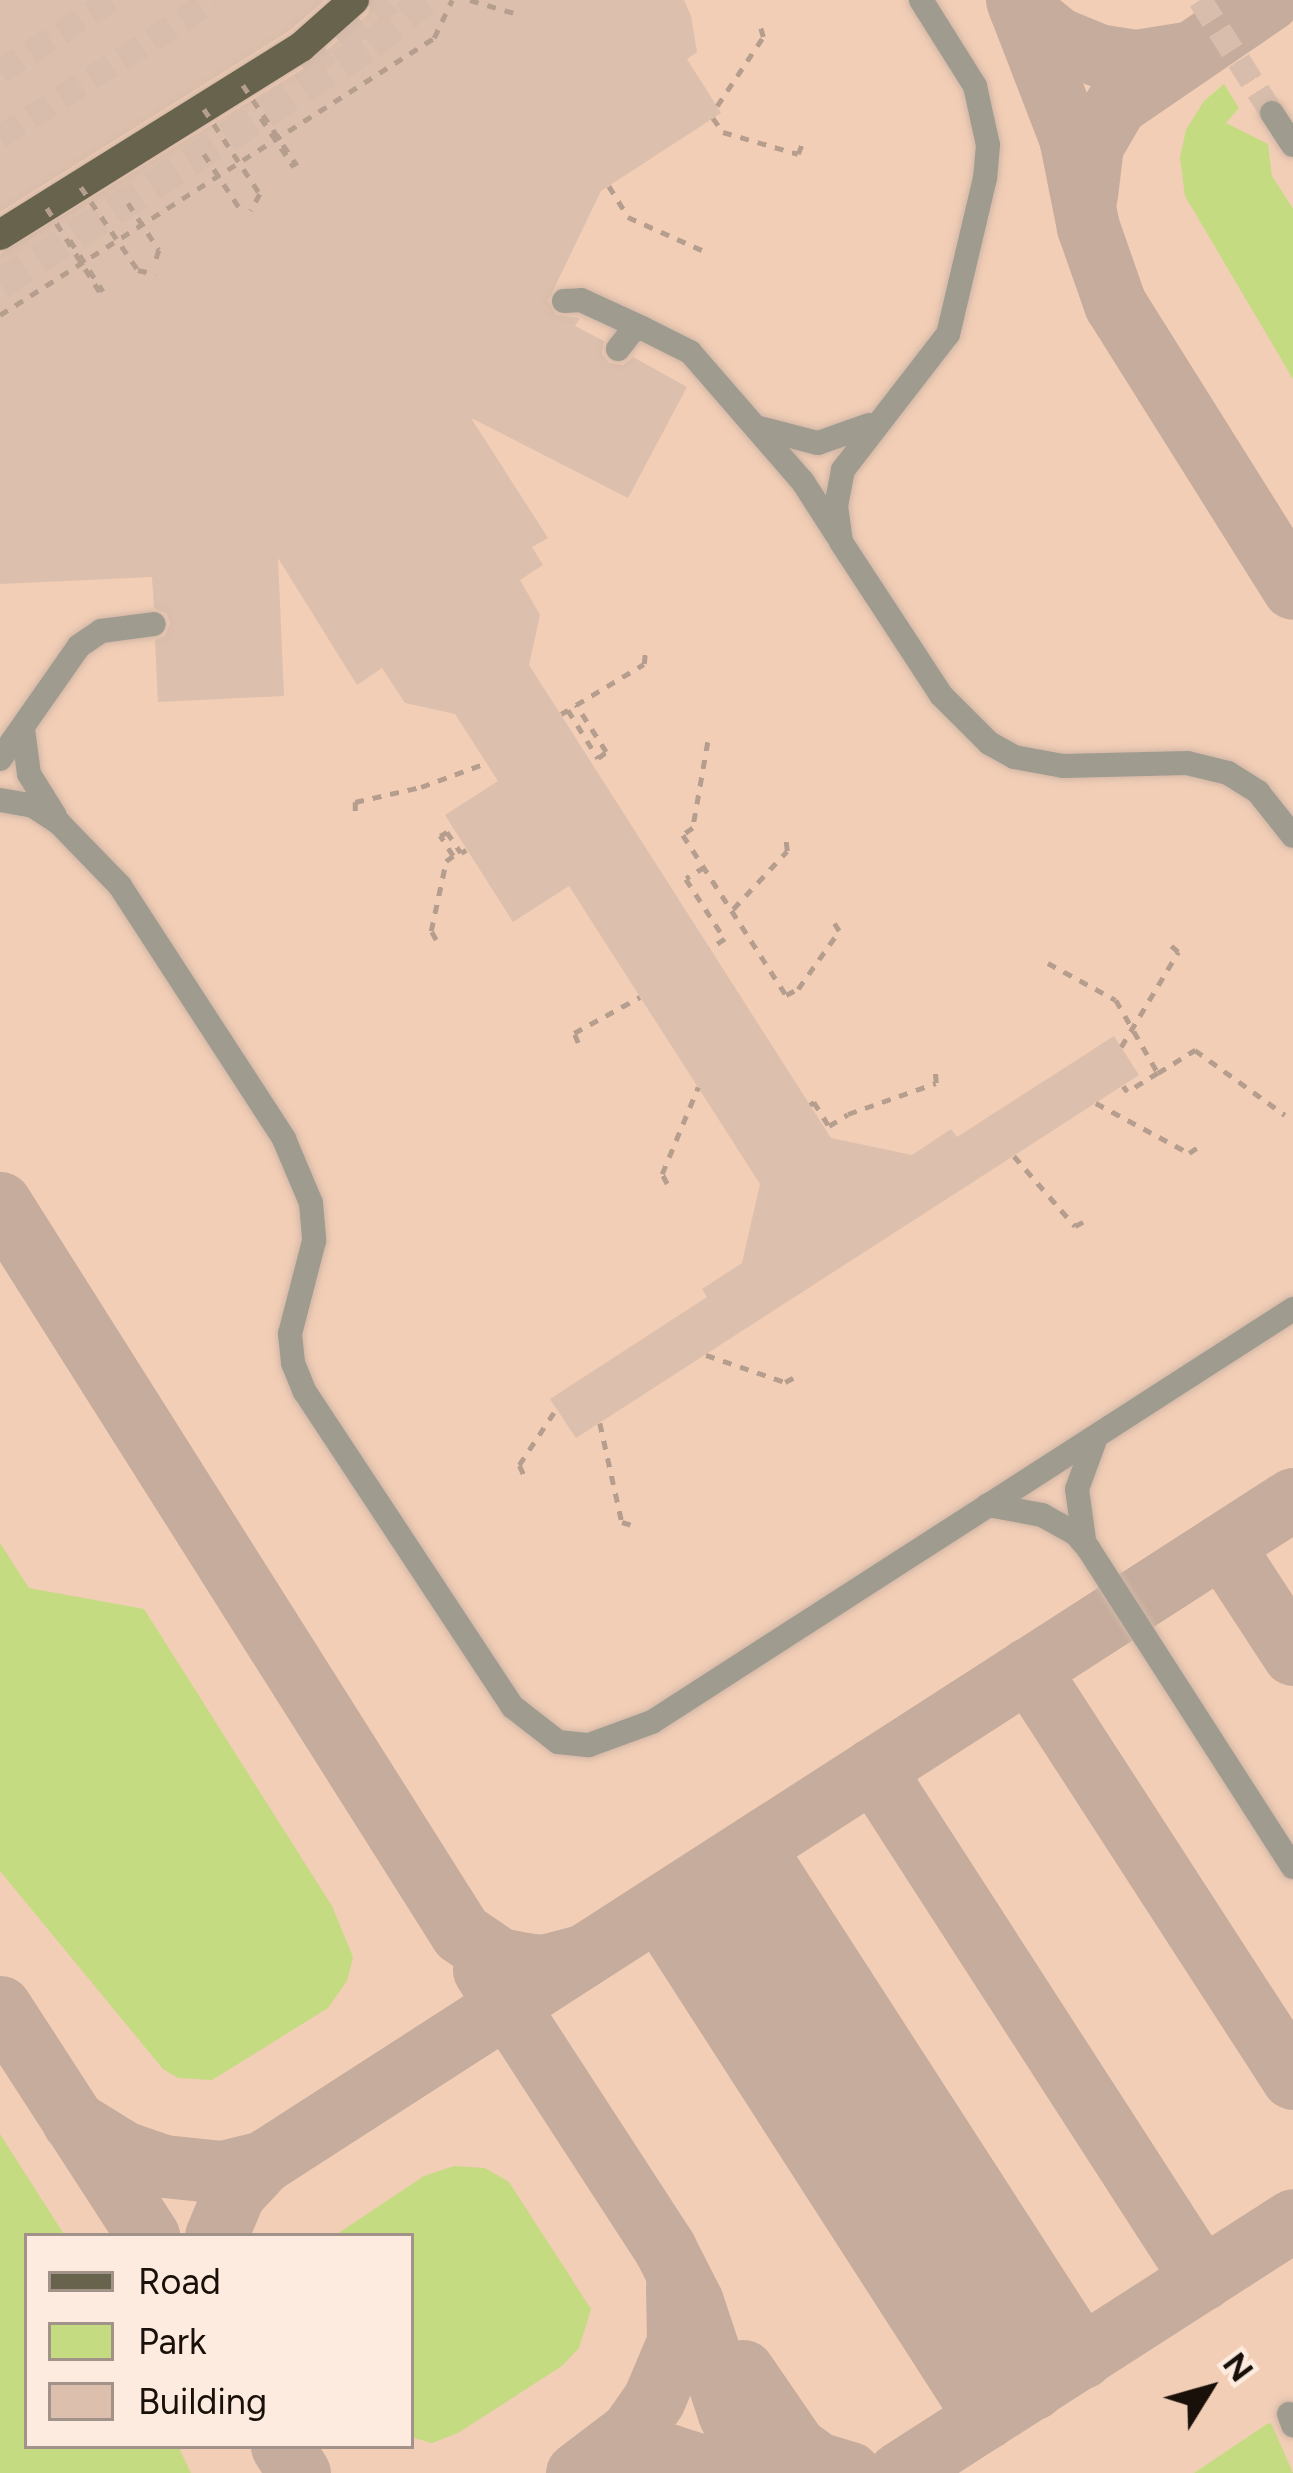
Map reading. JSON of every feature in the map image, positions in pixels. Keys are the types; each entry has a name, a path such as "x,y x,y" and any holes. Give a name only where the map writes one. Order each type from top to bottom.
{"main road":[{"path":"0,235 301,47 355,0"}],"street":[{"path":"842,542 836,506 839,479 880,417 948,334 985,178 988,145 975,86 921,0"},
{"path":"1273,113 1293,145"},
{"path":"564,301 580,299 690,352 803,482 940,695 988,743 1014,757 1064,766 1187,763 1228,772 1258,792 1293,836"},
{"path":"618,349 632,331 642,328"},
{"path":"755,426 818,442 853,434 880,417"},
{"path":"0,759 70,655 89,638 112,628 154,625"},
{"path":"23,728 29,774 68,831 147,921 302,1172 314,1241 290,1334 293,1363 304,1391 513,1707 558,1742 589,1745 623,1737 1293,1309"},
{"path":"0,800 32,806 68,831"},
{"path":"1088,1548 1079,1528 1076,1490 1097,1435"},
{"path":"988,1505 1042,1515 1075,1533 1088,1548 1293,1867"}],"path":[{"path":"0,315 434,38 452,0"},
{"path":"470,0 520,15"},
{"path":"716,106 763,38 760,26"},
{"path":"243,85 295,166 261,118"},
{"path":"204,110 260,194 251,211"},
{"path":"713,118 723,132 760,143 798,154 802,144"},
{"path":"204,154 239,207"},
{"path":"609,186 628,217 704,250"},
{"path":"81,187 138,270 156,274"},
{"path":"128,203 159,250 155,262"},
{"path":"46,208 101,291 70,240"},
{"path":"561,715 568,710 598,758 606,752 576,705 644,664 646,654"},
{"path":"708,742 693,828 683,835 786,995 798,988 838,932 834,922"},
{"path":"355,811 355,802 421,788 486,764"},
{"path":"436,940 431,931 446,861 453,856 440,836 447,832 461,853 466,850"},
{"path":"733,909 788,851 786,841"},
{"path":"706,867 686,879 725,939 710,949"},
{"path":"1121,1047 1178,952 1170,945"},
{"path":"1048,963 1116,1000 1158,1073"},
{"path":"578,1043 574,1033 640,997"},
{"path":"1123,1086 1127,1092 1195,1050 1285,1115"},
{"path":"810,1105 814,1102 829,1126 936,1083 935,1071"},
{"path":"667,1184 662,1174 698,1088"},
{"path":"1096,1103 1190,1153 1198,1147"},
{"path":"1014,1156 1075,1226 1083,1222"},
{"path":"706,1354 785,1382 795,1377"},
{"path":"523,1474 519,1465 556,1408"},
{"path":"600,1423 622,1522 632,1526"}],"shaded area":[{"path":"0,0 1293,0 1293,2473 0,2473"}],"green space":[{"path":"1224,84 1239,108 1226,123 1268,144 1272,176 1293,209 1293,379 1185,196 1180,158 1186,130 1204,101"},
{"path":"0,1543 29,1588 144,1609 332,1906 353,1957 347,1981 328,2008 212,2080 178,2078 163,2069 0,1871"},
{"path":"0,2134 63,2233 24,2233 24,2449 179,2449 191,2473 0,2473"},
{"path":"454,2166 485,2168 509,2182 591,2309 579,2348 562,2366 458,2433 432,2443 414,2438 414,2233 338,2233 424,2176"},
{"path":"1271,2423 1293,2473 1194,2473 1267,2424"}],"building":[{"path":"0,0 325,0 289,31 0,212"},
{"path":"373,0 684,0 691,16 697,52 687,59 721,113 601,191 548,301 556,315 580,318 575,326 604,341 602,354 609,363 623,365 633,357 687,387 628,498 471,418 548,538 532,547 543,565 520,580 540,615 529,665 831,1138 912,1155 951,1129 957,1137 1114,1036 1139,1075 576,1438 550,1399 707,1297 702,1289 742,1263 760,1184 569,886 513,922 445,815 498,781 455,714 405,703 382,668 357,685 278,558 284,696 158,702 155,640 165,636 170,623 166,613 154,608 152,577 0,584 0,254 311,64 367,15"}],"taxiway":[{"path":"1017,0 1070,137 1088,227 1115,304 1293,588"},
{"path":"1086,195 1092,145 1116,104 1268,0"},
{"path":"1020,8 1057,38 1098,55 1135,61 1186,53"},
{"path":"0,1203 461,1933 499,1959 525,1964 544,1966 581,1956"},
{"path":"73,2121 123,2152 164,2166 222,2172 263,2162 1293,1499"},
{"path":"1222,1545 1293,1654"},
{"path":"1028,1669 1293,2078"},
{"path":"873,1769 1202,2279"},
{"path":"753,1847 1082,2357"},
{"path":"706,1877 1033,2388"},
{"path":"658,1908 986,2418"},
{"path":"484,1970 665,2249 692,2302 729,2413 756,2473"},
{"path":"0,2007 146,2233"},
{"path":"217,2233 234,2193 263,2162"},
{"path":"899,2473 1293,2220"},
{"path":"577,2473 631,2432 654,2399 678,2342 677,2286"},
{"path":"743,2371 795,2447 817,2463 849,2473"},
{"path":"284,2449 299,2473"},
{"path":"588,2466 623,2456 668,2455 724,2473"}],"tunnel":[{"path":"0,72 111,0"},
{"path":"0,137 213,0"},
{"path":"303,68 388,0"},
{"path":"0,284 371,45 425,0"},
{"path":"1200,0 1272,113"}]}
